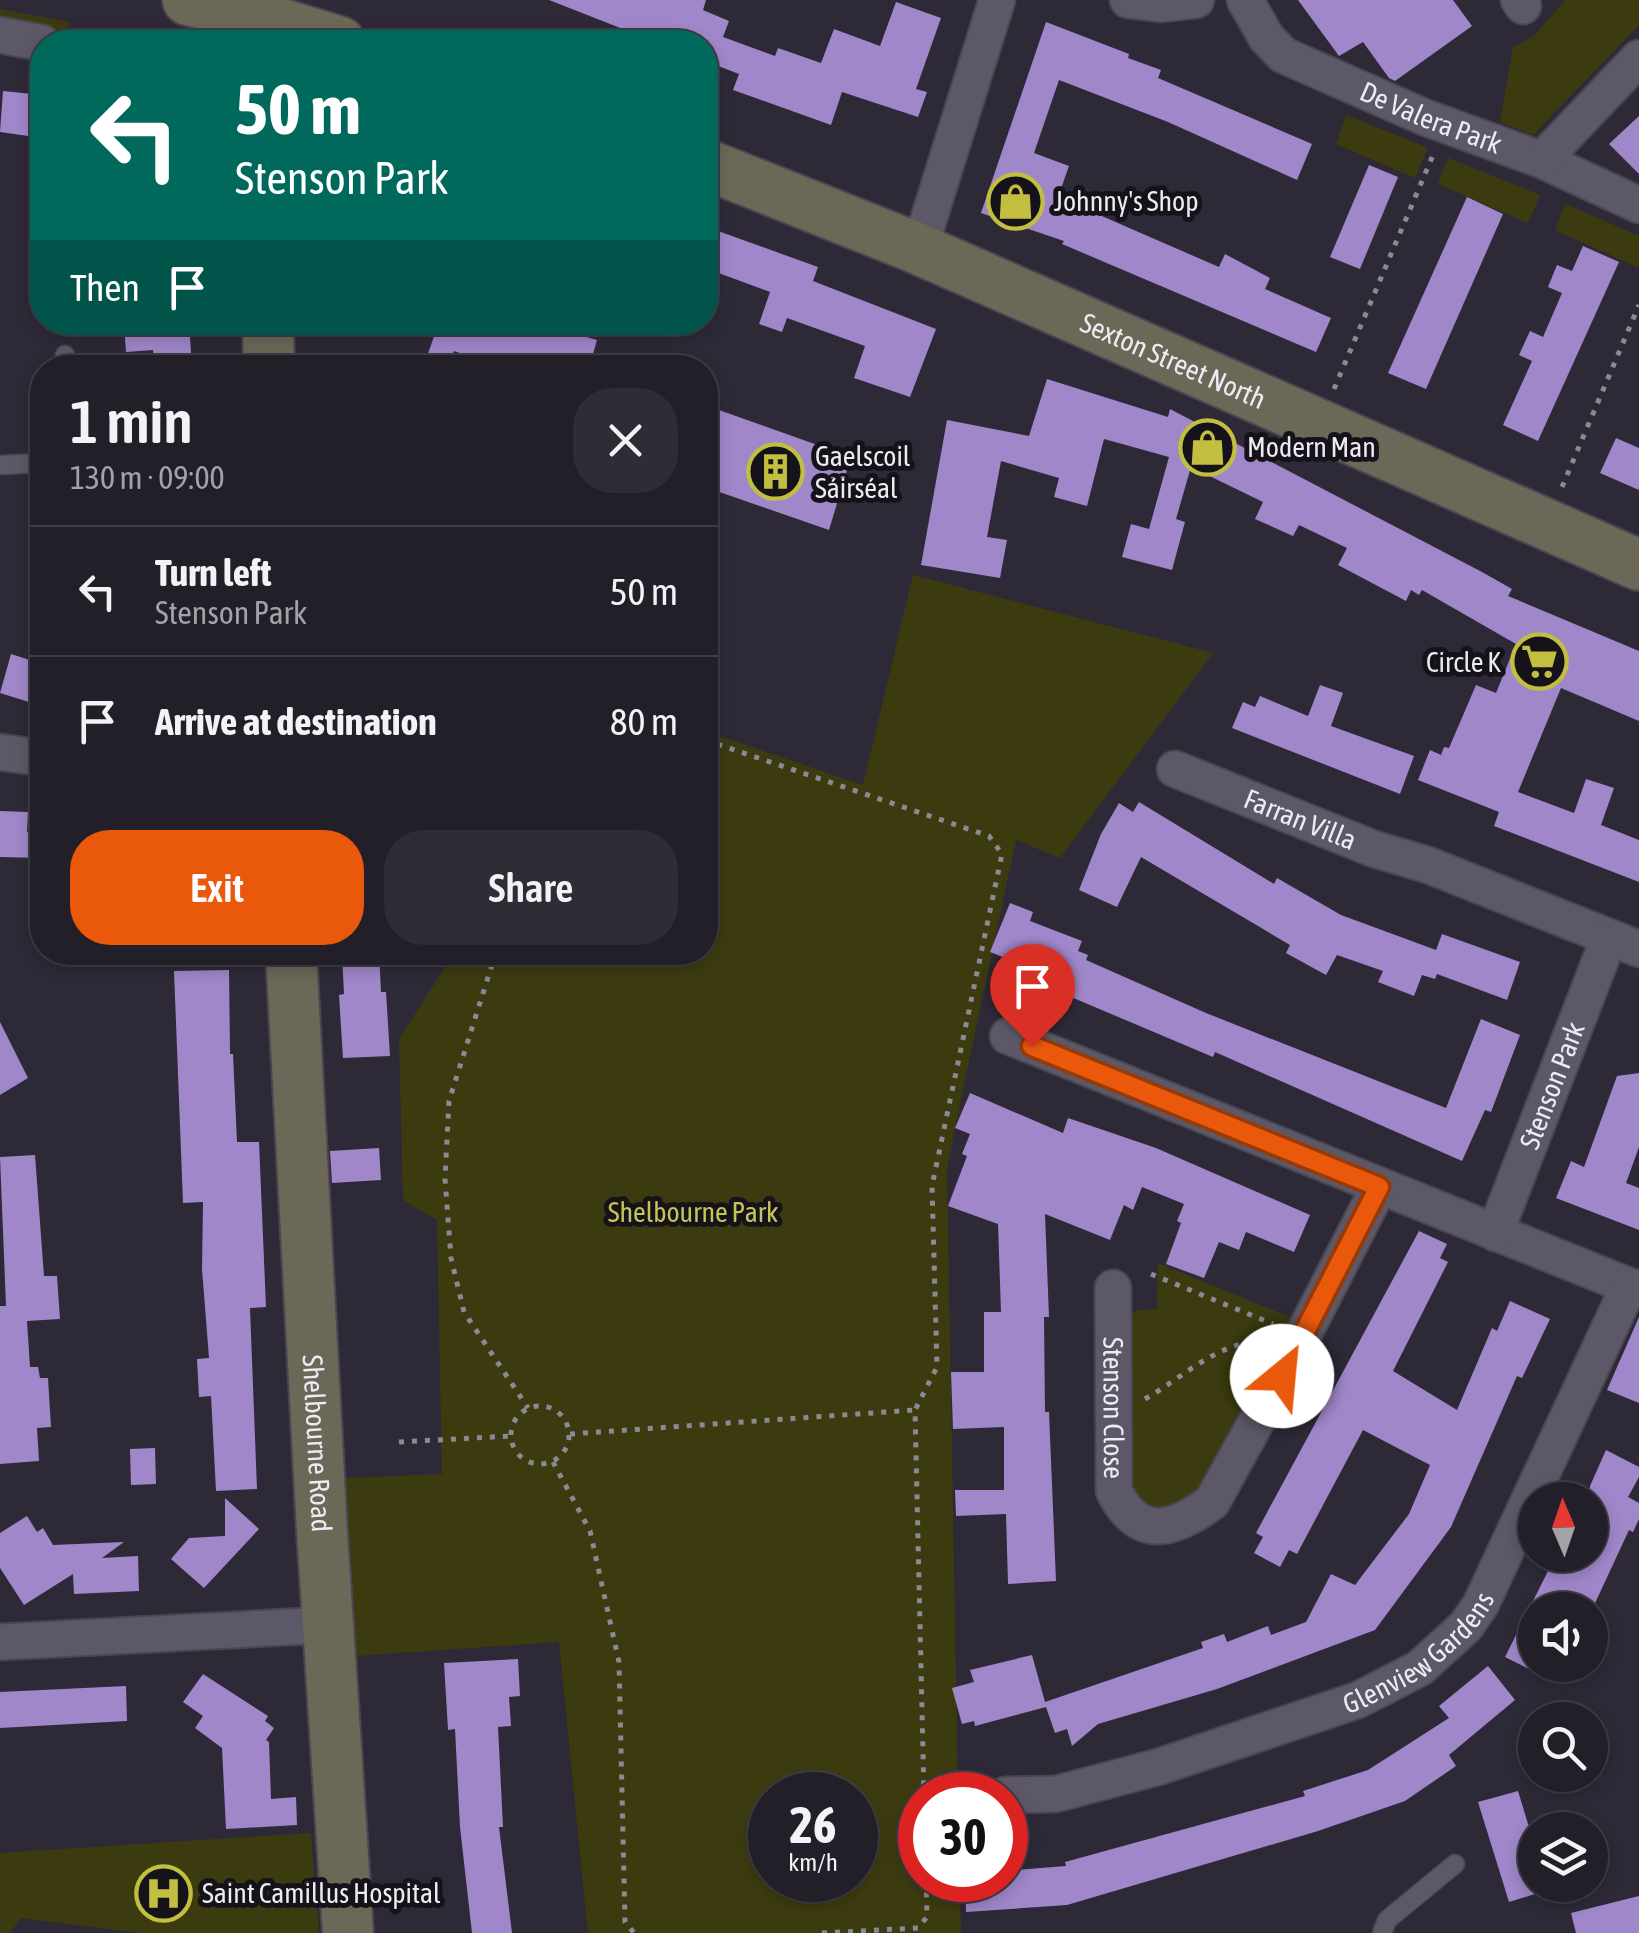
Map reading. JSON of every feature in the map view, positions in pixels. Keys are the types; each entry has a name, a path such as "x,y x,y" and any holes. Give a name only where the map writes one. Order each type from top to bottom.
{"main road":[{"path":"188,0 301,30"},
{"name":"Sexton Street North","path":"718,169 919,250 1639,565"},
{"name":"Shelbourne Road","path":"292,965 348,1933"}],"street":[{"path":"919,250 997,0"},
{"path":"1128,0 1162,4 1196,0"},
{"name":"De Valera Park","path":"1245,0 1266,37 1283,56 1446,125 1542,160 1639,206"},
{"path":"0,34 30,40"},
{"path":"1542,160 1639,58"},
{"path":"0,752 30,756"},
{"name":"Farran Villa","path":"1175,770 1374,849 1428,864"},
{"name":"Stenson Park","path":"1428,864 1624,944 1495,1233"},
{"path":"1008,1036 1634,1288"},
{"path":"1288,1340 1379,1187"},
{"name":"Stenson Close","path":"1113,1288 1114,1491 1134,1522 1174,1523 1191,1518 1212,1502 1288,1340"},
{"name":"Glenview Gardens","path":"1028,1795 1056,1794 1158,1767 1334,1709 1391,1686 1420,1668 1466,1626 1481,1604 1634,1288"},
{"path":"0,1642 328,1625"}],"lane":[{"path":"0,465 30,464"},
{"path":"1382,1933 1387,1920 1455,1864"}],"path":[{"path":"1318,424 1446,125"},
{"path":"1546,522 1639,304"},
{"path":"718,744 990,836 1002,854 932,1186 937,1368 915,1410 923,1772"},
{"path":"492,965 449,1100 445,1180 449,1239 464,1312 528,1408"},
{"path":"1151,1274 1288,1340"},
{"path":"1114,1417 1232,1347 1288,1340"},
{"path":"551,1407 568,1423 570,1434 562,1456 552,1462 530,1463 520,1457 511,1436 512,1425 528,1408 551,1407"},
{"path":"570,1434 915,1410"},
{"path":"399,1442 511,1436"},
{"path":"552,1462 590,1531 619,1662 625,1922 634,1933"},
{"path":"822,1933 918,1928 927,1917 927,1902"}],"green space":[{"path":"1565,0 1639,0 1639,25 1533,135 1500,122 1513,47 1535,35"},
{"path":"0,9 69,22 68,30 60,30 0,22"},
{"path":"1346,115 1428,148 1415,178 1336,144"},
{"path":"1448,158 1540,195 1528,223 1438,184"},
{"path":"1566,204 1639,236 1639,268 1555,230"},
{"name":"Shelbourne Park","path":"913,575 1213,653 1060,858 1016,840 955,1128 947,1171 958,1772 898,1772 898,1902 960,1902 961,1933 588,1933 559,1642 355,1656 345,1478 442,1474 437,1220 403,1200 399,1039 446,965 718,965 718,735 863,785"},
{"path":"1158,1263 1292,1318 1204,1484 1177,1505 1154,1509 1144,1508 1130,1488 1129,1325 1132,1314 1139,1310 1157,1309"},
{"name":"Saint Camillus Hospital","path":"311,1833 319,1933 139,1933 21,1918 10,1933 0,1933 0,1853"}],"building":[{"path":"549,0 706,0 703,10 729,21 723,37 775,56 778,48 821,63 834,29 880,46 896,2 941,18 916,89 927,92 918,117 842,92 831,125 733,90 739,74 718,66 718,30 625,30"},
{"path":"1298,0 1453,0 1472,26 1395,81 1363,42 1339,56"},
{"path":"1046,22 1129,54 1128,58 1161,70 1158,78 1312,144 1297,180 1168,122 1059,80 1034,153 1069,166 1058,197 1219,267 1225,254 1270,278 1265,289 1331,318 1316,352 1062,244 1064,241 981,213"},
{"path":"3,91 30,94 30,136 0,132"},
{"path":"1639,116 1639,174 1609,144"},
{"path":"1369,165 1398,177 1360,269 1330,257"},
{"path":"1467,197 1503,214 1426,389 1388,373"},
{"path":"718,231 818,267 813,281 936,329 910,397 854,378 865,346 787,318 782,332 759,324 770,292 718,273"},
{"path":"1583,246 1619,262 1538,441 1503,425 1532,361 1519,355 1530,331 1543,337 1562,293 1548,287 1557,265 1572,271"},
{"path":"125,335 190,335 191,355 153,355 153,350 126,352"},
{"path":"434,335 580,335 597,340 593,355 466,355 454,351 452,355 428,355"},
{"path":"1047,379 1168,417 1170,409 1482,572 1512,589 1508,596 1639,651 1639,721 1561,688 1518,792 1574,813 1586,779 1614,788 1601,825 1639,840 1639,882 1494,826 1499,812 1418,780 1430,750 1441,755 1444,747 1449,748 1476,685 1496,693 1516,644 1422,590 1419,595 1411,590 1406,601 1338,565 1347,548 1299,525 1293,536 1255,519 1263,502 1191,467 1176,519 1185,522 1172,570 1122,557 1131,524 1149,529 1169,457 1104,439 1087,506 1054,497 1059,478 1001,461 987,537 1007,540 1000,578 921,565 947,420 1029,436"},
{"name":"Gaelscoil Sáirséal","path":"718,410 851,457 829,530 718,492"},
{"path":"1616,438 1639,448 1639,490 1600,473"},
{"path":"11,654 30,660 30,702 0,693"},
{"path":"1320,685 1343,693 1331,726 1414,756 1400,794 1232,728 1243,702 1255,707 1260,696 1308,716"},
{"path":"1139,802 1274,884 1277,878 1341,915 1436,950 1442,934 1520,962 1507,1000 1437,974 1435,979 1422,975 1414,996 1378,982 1383,971 1337,955 1326,975 1286,953 1290,945 1141,857 1117,907 1079,890 1101,834 1119,803 1133,812"},
{"path":"0,811 28,812 30,858 0,857"},
{"path":"1010,903 1033,912 1030,921 1082,941 1078,951 1088,955 1086,960 1206,1013 1446,1108 1481,1019 1520,1035 1491,1112 1485,1110 1462,1161 1215,1052 1213,1057 1071,997 1074,990 1064,986 1066,982 990,952"},
{"path":"343,965 380,965 381,992 386,992 390,1056 343,1058 339,995 344,994"},
{"path":"229,970 237,1142 259,1142 266,1307 250,1308 257,1489 216,1491 211,1396 199,1397 197,1359 209,1358 202,1269 203,1202 183,1203 174,971"},
{"path":"0,1022 28,1078 0,1095"},
{"path":"1639,1073 1639,1147 1626,1183 1639,1188 1639,1230 1556,1198 1571,1161 1584,1167 1617,1076"},
{"path":"970,1093 1063,1133 1068,1118 1156,1148 1310,1215 1294,1252 1246,1232 1239,1250 1219,1242 1204,1278 1166,1264 1184,1204 1142,1187 1133,1210 1124,1205 1110,1240 1045,1214 1049,1317 1044,1317 1045,1412 1049,1412 1056,1581 1008,1584 1006,1514 956,1516 955,1490 1004,1490 1004,1427 953,1429 951,1372 984,1372 984,1312 1001,1312 998,1224 948,1206 967,1156 962,1154 970,1134 955,1128"},
{"path":"379,1148 381,1180 332,1183 330,1151"},
{"path":"35,1155 44,1276 57,1276 60,1319 27,1321 30,1367 38,1367 40,1378 48,1378 51,1427 37,1428 39,1461 0,1464 0,1306 6,1306 0,1157"},
{"path":"1419,1231 1447,1244 1440,1258 1448,1262 1393,1371 1457,1410 1492,1328 1497,1331 1510,1301 1550,1319 1522,1378 1517,1376 1451,1527 1375,1630 1217,1689 1098,1724 1072,1746 1067,1729 1055,1733 1046,1707 975,1726 974,1721 962,1724 952,1688 974,1682 970,1670 1032,1655 1045,1702 1203,1648 1201,1642 1224,1634 1227,1642 1268,1626 1271,1635 1306,1622 1331,1574 1355,1585 1409,1514 1430,1465 1363,1430 1297,1554 1289,1550 1280,1567 1254,1553 1263,1537 1256,1533"},
{"path":"1639,1317 1639,1403 1607,1390"},
{"path":"155,1448 156,1484 131,1485 130,1449"},
{"path":"1606,1450 1639,1467 1639,1477 1628,1497 1639,1503 1639,1519 1633,1532 1629,1530 1600,1592 1538,1592 1548,1572 1608,1572 1608,1482 1592,1482"},
{"path":"225,1498 259,1529 204,1588 171,1559 189,1538 225,1536"},
{"path":"27,1516 37,1532 43,1528 53,1545 124,1542 102,1558 138,1556 139,1591 74,1594 73,1574 24,1605 0,1568 0,1533"},
{"path":"1518,1631 1518,1664 1505,1657"},
{"path":"518,1659 520,1696 509,1697 511,1726 498,1727 503,1827 499,1827 512,1933 472,1933 460,1827 455,1729 448,1730 444,1663"},
{"path":"1488,1666 1515,1700 1449,1755 1456,1766 1405,1801 1318,1831 1067,1905 966,1912 966,1902 1028,1902 1028,1869 1066,1866 1065,1862 1305,1796 1303,1791 1368,1770 1449,1718 1439,1706"},
{"path":"203,1674 268,1716 265,1721 274,1728 266,1740 271,1799 296,1797 297,1825 226,1829 222,1748 195,1728 203,1716 183,1702"},
{"path":"126,1686 127,1721 0,1728 0,1692"},
{"path":"1518,1791 1524,1812 1518,1812 1518,1899 1509,1902 1478,1802"},
{"path":"1639,1896 1639,1933 1576,1933 1571,1913"}],"place":[{"name":"Johnny's Shop","path":"1015,201"},
{"name":"Modern Man","path":"1208,447"},
{"name":"Gaelscoil Sáirséal","path":"776,472"},
{"name":"Circle K","path":"1540,662"},
{"name":"Saint Camillus Hospital","path":"163,1893"}],"route":[{"path":"1032,1046 1379,1187 1282,1376"}]}
